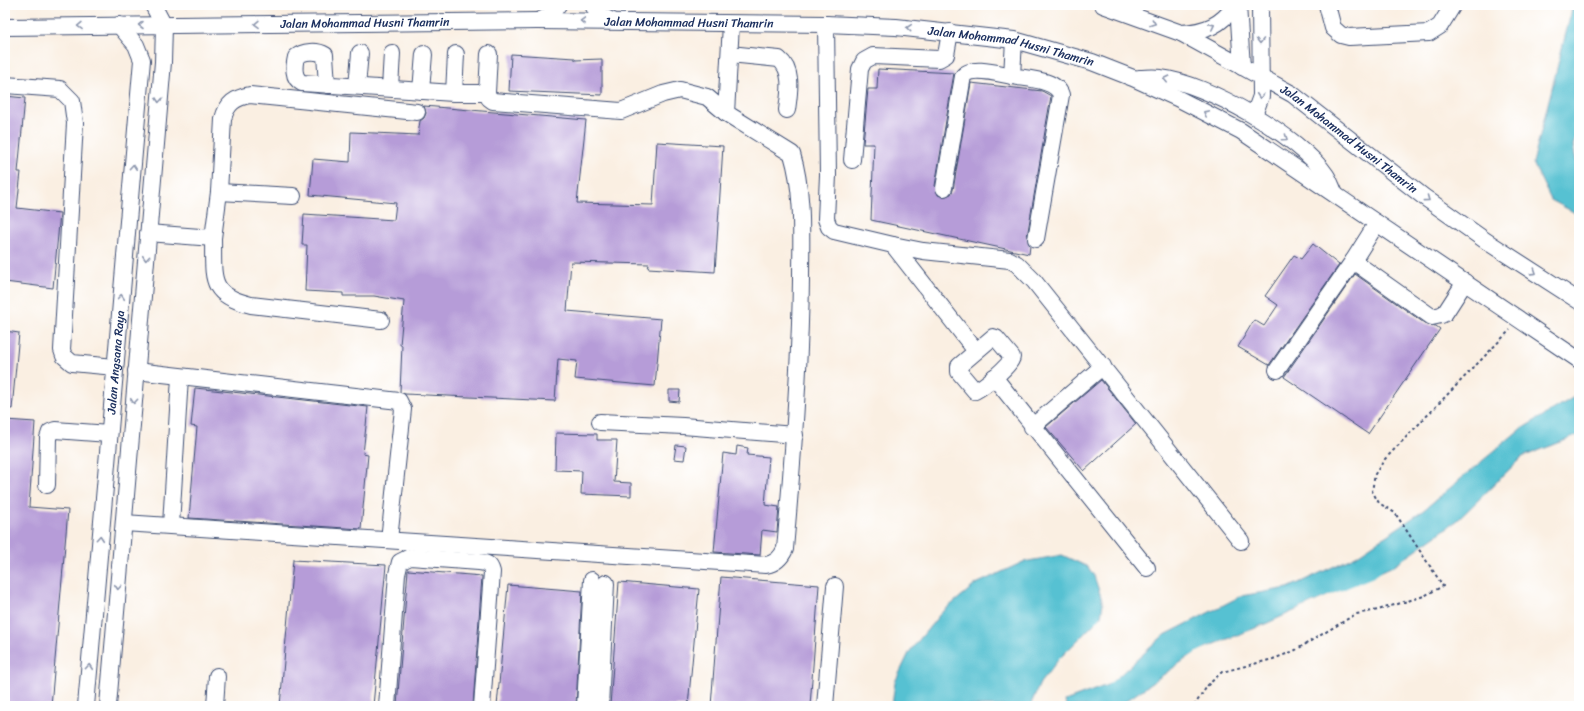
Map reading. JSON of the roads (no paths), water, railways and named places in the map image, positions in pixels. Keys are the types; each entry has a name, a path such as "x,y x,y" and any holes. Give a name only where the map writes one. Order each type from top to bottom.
{"street":[{"path":"153,5 164,26"},
{"path":"158,5 172,18 185,25"},
{"path":"537,21 546,18 553,13 558,5"},
{"path":"593,5 596,11 604,18 615,22"},
{"name":"Jalan Mohammad Husni Thamrin","path":"1103,5 1181,33 1292,94 1424,197 1480,237 1579,301"},
{"path":"1181,33 1198,32 1214,26 1228,15 1237,5"},
{"path":"1237,5 1242,67"},
{"path":"1254,115 1260,102 1260,5"},
{"path":"1327,5 1333,28 1341,34 1349,36 1430,33 1440,26 1449,15 1453,5"},
{"name":"Jalan Mohammad Husni Thamrin","path":"5,27 537,21 826,24 896,27 1014,40 1092,62 1133,78 1241,131 1579,360"},
{"path":"726,113 731,24"},
{"path":"826,24 828,175 826,219 828,225 834,232 893,245 923,251 1010,260 1017,264 1034,281 1241,541"},
{"name":"Jalan Angsana Raya","path":"86,706 142,60 136,45 119,25"},
{"name":"Jalan Angsana Raya","path":"108,706 163,62 164,26"},
{"path":"852,160 860,70 864,61 873,56 939,59 946,55 950,32"},
{"path":"1012,76 1014,40"},
{"path":"357,86 360,53"},
{"path":"390,88 392,53"},
{"path":"421,91 424,54"},
{"path":"454,93 456,54"},
{"path":"124,523 766,565 773,564 782,556 784,549 795,435 800,330 801,232 795,164 792,154 726,113 707,97 680,90 663,94 621,111 493,101 489,98 487,93 490,54"},
{"path":"730,54 779,59 782,61 786,66 790,83 787,110"},
{"path":"944,188 963,76 968,72 980,71 1051,84 1058,88 1061,95 1036,239"},
{"path":"1133,78 1160,78 1178,82 1228,102 1254,115 1311,158 1326,175 1335,194"},
{"path":"327,84 454,93 487,93"},
{"path":"5,85 60,89 72,101 75,123 62,350 64,356 72,363 115,367"},
{"path":"381,320 251,305 236,302 220,292 215,281 213,238 219,192 223,119 225,111 231,102 237,98 250,94 417,112"},
{"path":"219,192 293,196"},
{"path":"1277,370 1353,261 1377,223"},
{"path":"148,233 213,238"},
{"path":"893,245 976,351"},
{"path":"1353,261 1432,317 1441,315 1445,312 1465,282"},
{"path":"993,337 996,338 1012,356 1011,363 994,377 975,390 959,372 959,366 993,337"},
{"path":"1032,426 1102,366"},
{"path":"136,371 399,401 403,409 389,540"},
{"path":"171,525 180,377"},
{"path":"994,377 1147,568"},
{"path":"600,422 683,426 795,435"},
{"path":"47,485 48,438 50,432 55,430 109,434"},
{"path":"387,706 398,574 400,562 410,557 479,562 487,563 491,567 492,572 482,706"},
{"path":"585,706 599,581 600,706"},
{"path":"825,706 835,586"},
{"path":"215,706 218,676"}],"water":[{"path":"1573,5 1579,5 1579,124 1573,146 1579,175 1579,215 1551,200 1533,163"},
{"path":"1579,394 1579,435 1522,457 1458,520 1393,566 1263,625 1197,651 1119,706 1066,706 1065,701 1110,684 1163,636 1241,596 1288,588 1356,556 1420,513 1518,431"},
{"path":"1062,555 1088,567 1094,576 1103,603 1101,617 1058,660 1040,683 1030,706 892,706 895,682 910,651 941,613 976,584 1023,562"}],"waterway":[{"path":"1098,706 1147,667 1207,635 1370,567 1391,551"}]}
